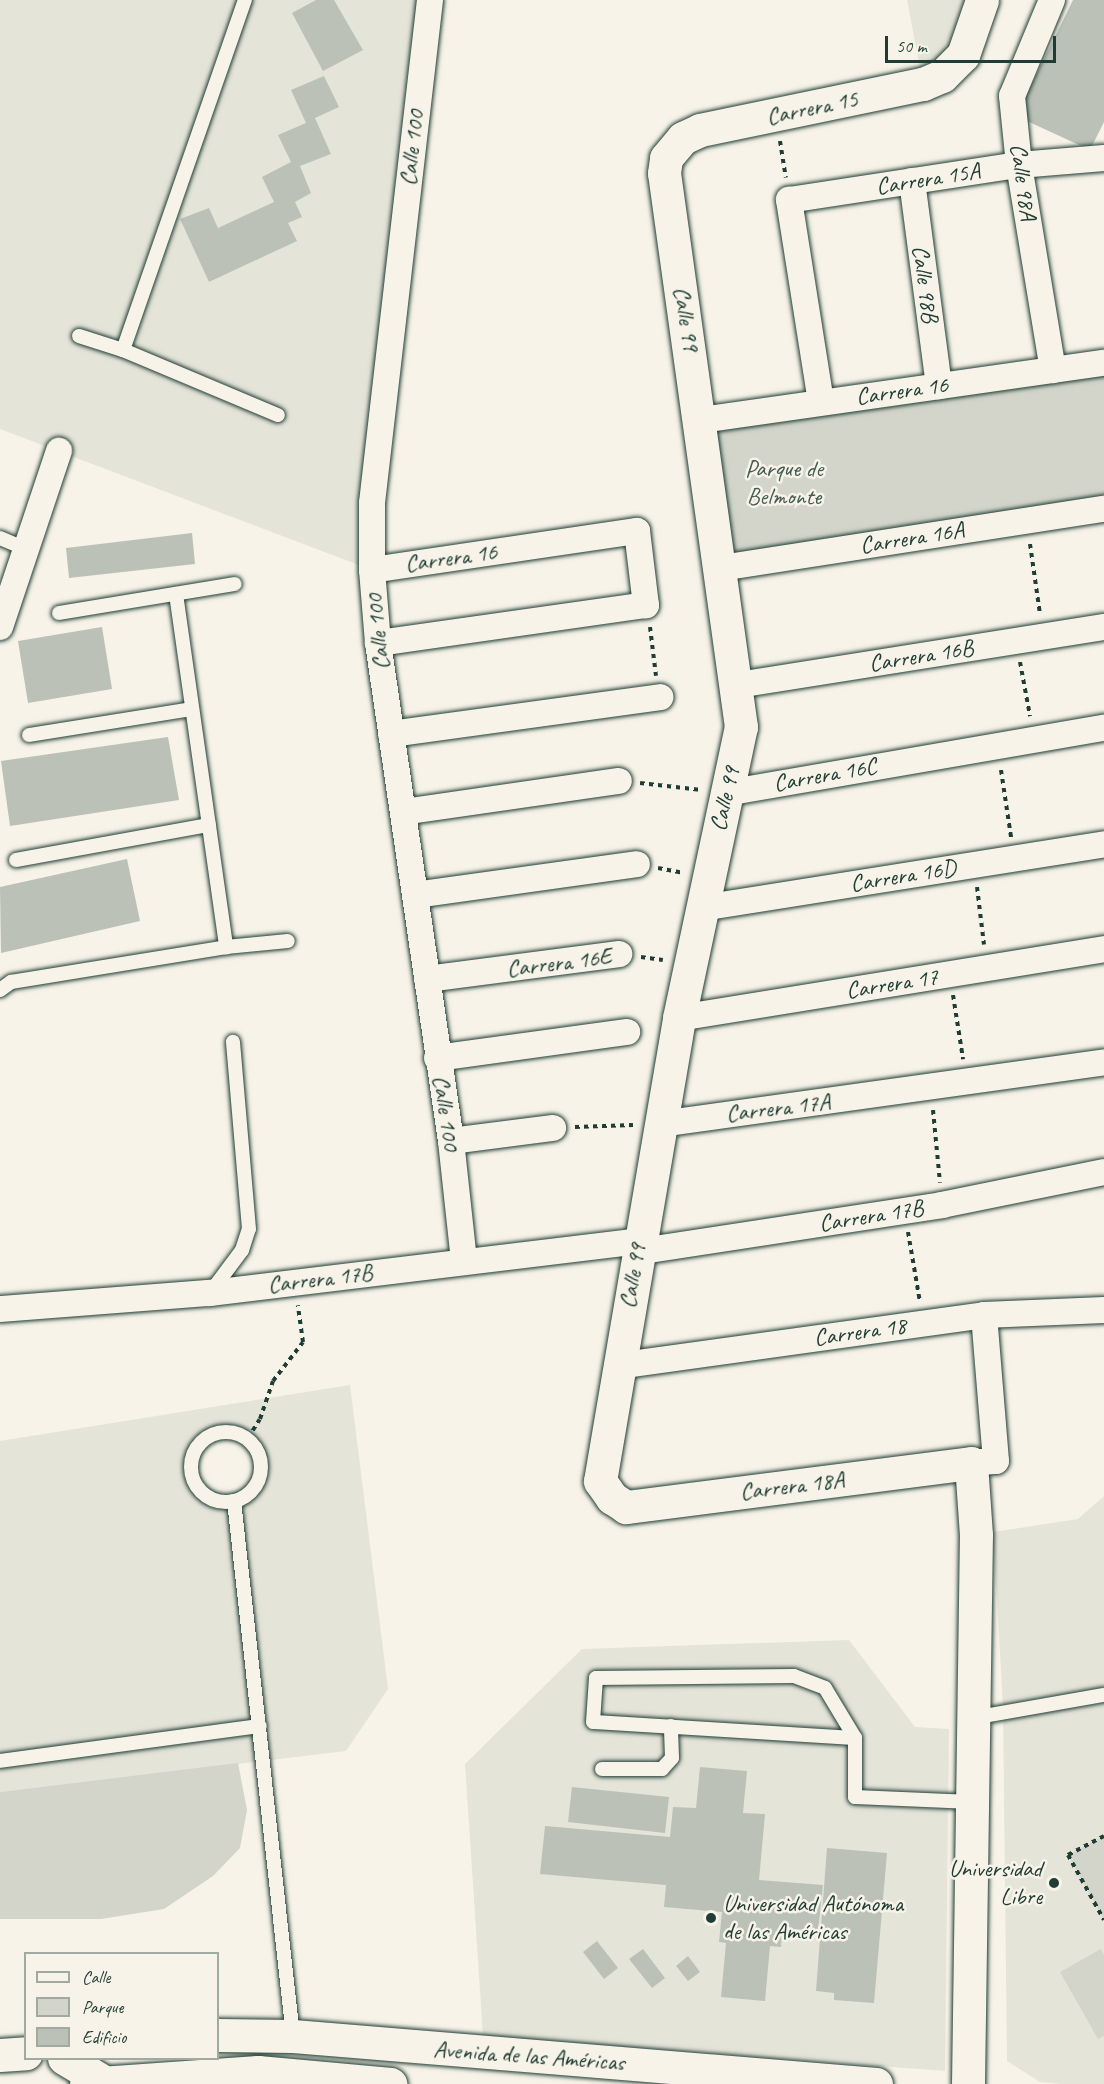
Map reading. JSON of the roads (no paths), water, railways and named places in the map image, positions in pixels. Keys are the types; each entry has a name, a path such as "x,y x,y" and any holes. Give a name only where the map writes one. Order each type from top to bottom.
{"main road":[{"name":"Carrera 15","path":"700,130 777,116 923,84 942,76 963,55 982,0"},
{"name":"Calle 99","path":"600,1480 617,1366 679,1018 741,727 738,685 664,173 670,152 683,138 700,130"},
{"name":"Carrera 18A","path":"600,1480 612,1498 626,1507 983,1462"},
{"path":"968,2084 976,1535 983,1462"},
{"name":"Avenida de las Américas","path":"219,2035 293,2036 876,2084"},
{"path":"253,2078 293,2036"},
{"path":"0,2055 24,2053"},
{"path":"67,2060 99,2083 253,2078 390,2084"}],"street":[{"name":"Calle 100","path":"430,0 372,503 372,570 378,643 427,979 436,1058 451,1141 465,1261"},
{"name":"Calle 98A","path":"1052,0 1012,96 1018,165 1053,370"},
{"name":"Carrera 15A","path":"821,402 789,200 1018,165 1104,158"},
{"name":"Calle 98B","path":"912,181 939,386"},
{"name":"Carrera 16","path":"701,420 1104,363"},
{"path":"0,627 24,548 59,451"},
{"name":"Carrera 16A","path":"721,568 1104,509"},
{"name":"Carrera 16","path":"372,570 637,531 646,605 378,643"},
{"name":"Carrera 16B","path":"738,685 1104,627"},
{"path":"391,734 660,697"},
{"name":"Carrera 16C","path":"726,793 998,743 1104,728"},
{"path":"403,812 619,781"},
{"name":"Carrera 16D","path":"705,893 974,864 1104,844"},
{"path":"415,895 637,864"},
{"name":"Carrera 17","path":"679,1018 1104,949"},
{"name":"Carrera 16E","path":"427,979 620,954"},
{"path":"436,1058 627,1032"},
{"name":"Carrera 17A","path":"660,1124 931,1089 1104,1062"},
{"path":"451,1141 553,1128"},
{"name":"Carrera 17B","path":"0,1309 210,1293 465,1261 638,1246 942,1205 1104,1172"},
{"name":"Carrera 18","path":"617,1366 984,1315 1104,1310"},
{"path":"983,1462 984,1315"}],"lane":[{"path":"123,350 245,0"},
{"path":"79,336 123,350 278,415"},
{"path":"0,538 24,548"},
{"path":"59,613 234,584"},
{"path":"176,594 226,946"},
{"path":"29,735 192,709"},
{"path":"16,860 209,825"},
{"path":"0,990 11,982 226,946 288,941"},
{"path":"210,1293 242,1250 249,1228 233,1042"},
{"path":"220,1432 248,1438 258,1450 261,1466 258,1481 249,1494 234,1501 218,1501 204,1494 194,1482 190,1466 194,1450 205,1438 220,1432"},
{"path":"234,1501 293,2036"},
{"path":"855,1738 593,1722 596,1678 794,1676 825,1688 855,1738 855,1797 972,1802"},
{"path":"973,1718 1104,1695"},
{"path":"0,1761 260,1726"},
{"path":"602,1769 662,1769 672,1758 671,1726"}],"place":[{"name":"Universidad Libre","path":"1054,1883"},
{"name":"Universidad Autónoma de las Américas","path":"711,1918"}],"park label":[{"name":"Parque de Belmonte","path":"784,483"}]}
